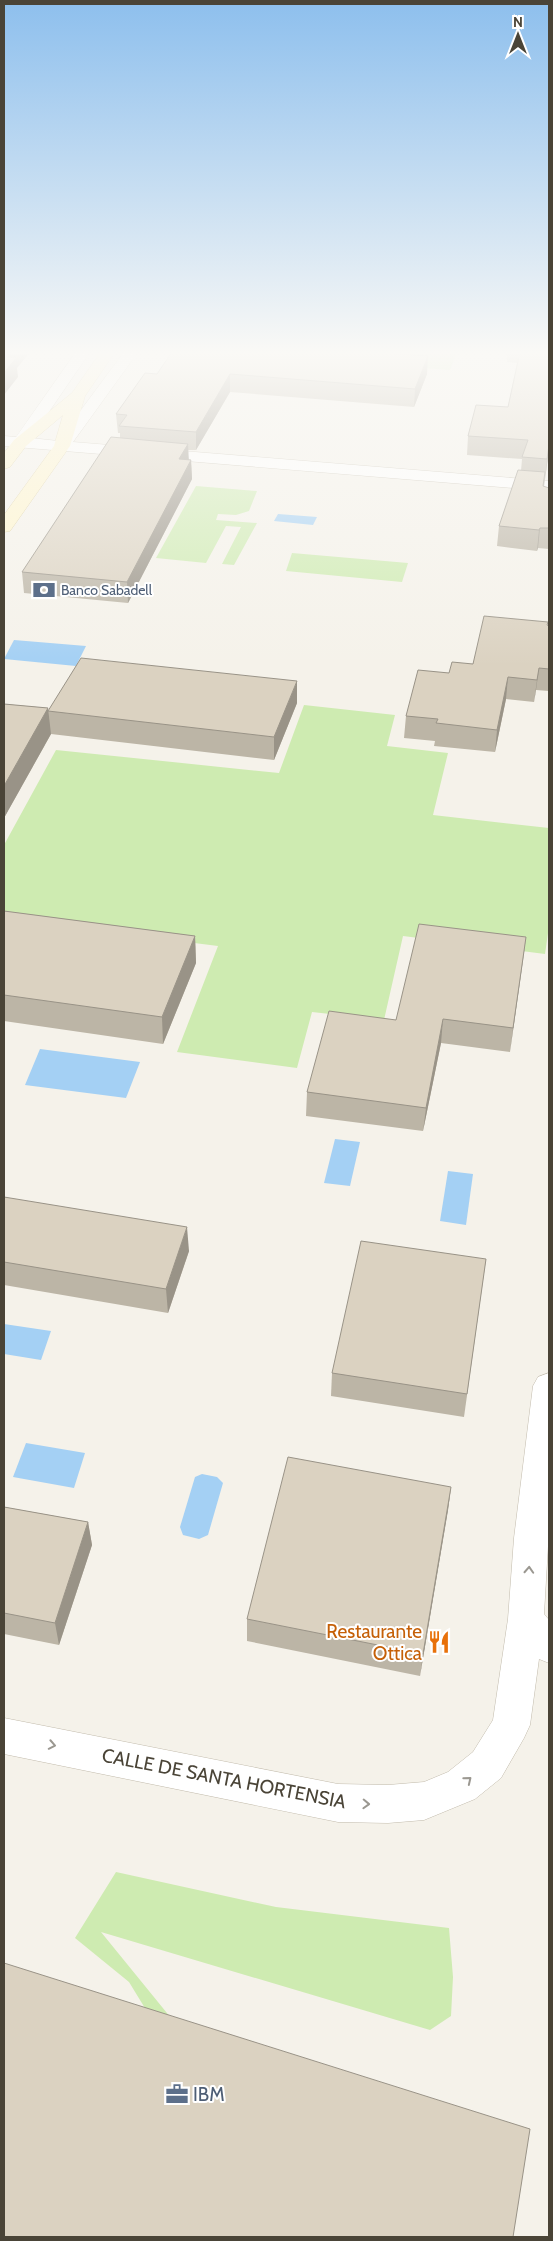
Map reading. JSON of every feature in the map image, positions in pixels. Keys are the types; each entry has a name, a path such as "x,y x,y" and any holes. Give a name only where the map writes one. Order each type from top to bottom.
{"street":[{"path":"4,527 54,457"},
{"path":"191,457 549,486"},
{"name":"CALLE DE SANTA HORTENSIA","path":"4,1736 338,1802 388,1804 424,1801 461,1786 486,1765 511,1725 538,1632 531,1538 549,1386"}],"green space":[{"path":"196,486 257,491 249,511 236,515 218,514 216,520 257,523 234,565 222,564 241,527 226,526 206,563 156,558"},
{"path":"292,553 408,563 402,582 286,571"},
{"path":"304,705 395,715 387,746 448,753 433,815 549,828 549,926 545,954 403,936 384,1020 312,1012 297,1068 177,1052 218,946 4,919 4,845 56,750 279,773"},
{"path":"116,1872 276,1907 449,1928 453,1977 451,2016 430,2030 101,1932 171,2018 151,2018 129,1982 75,1938"}],"water":[{"path":"278,514 317,517 313,525 274,521"},
{"path":"14,640 86,646 76,666 4,659"},
{"path":"40,1049 140,1062 126,1098 25,1085"},
{"path":"335,1139 360,1142 350,1186 324,1183"},
{"path":"448,1171 473,1174 466,1225 440,1221"},
{"path":"4,1324 51,1331 41,1360 4,1354"},
{"path":"26,1443 85,1453 74,1488 13,1477"},
{"path":"202,1474 217,1477 223,1483 208,1535 199,1539 183,1535 180,1527 195,1477"}],"building":[{"path":"98,457 180,457 179,459 191,460 127,582 22,572"},
{"path":"522,457 547,457 547,459"},
{"path":"518,470 545,472 543,486 549,488 549,528 540,528 539,530 499,526"},
{"path":"484,616 548,622 549,669 539,668 537,680 508,677 497,730 436,723 438,719 406,716 418,670 449,673 452,662 473,664"},
{"path":"81,658 297,681 274,737 48,711"},
{"path":"4,704 48,708 4,786"},
{"path":"4,911 195,936 162,1017 4,995"},
{"path":"419,924 526,937 513,1028 443,1019 426,1108 307,1092 329,1011 396,1020"},
{"path":"4,1197 187,1227 166,1289 4,1262"},
{"path":"361,1241 486,1259 467,1394 332,1373"},
{"path":"288,1457 451,1487 423,1654 247,1619"},
{"path":"4,1507 88,1522 55,1623 4,1613"},
{"name":"IBM","path":"4,1963 530,2129 513,2237 4,2237"}],"place":[{"name":"Banco Sabadell","path":"44,590"},
{"name":"Restaurante Ottica","path":"439,1642"},
{"name":"IBM","path":"177,2094"}]}
